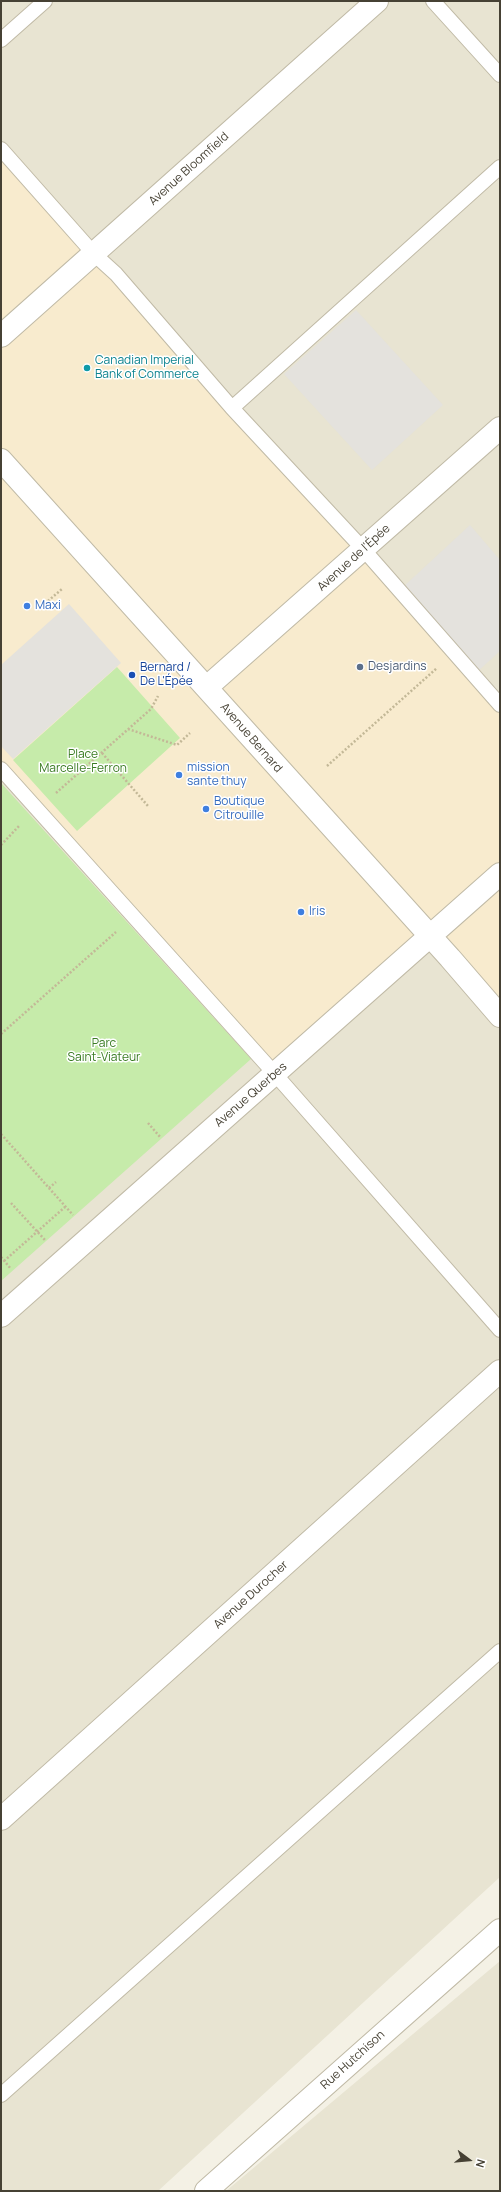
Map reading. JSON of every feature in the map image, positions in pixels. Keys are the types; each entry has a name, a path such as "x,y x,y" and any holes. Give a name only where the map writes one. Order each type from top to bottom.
{"street":[{"name":"Avenue Bloomfield","path":"1,336 377,1"},
{"name":"Avenue de l'Épée","path":"207,687 364,550 500,428"},
{"name":"Avenue Bernard","path":"1,460 207,687 272,762 430,936 500,1016"},
{"name":"Avenue Querbes","path":"1,1316 500,874"},
{"name":"Avenue Durocher","path":"1,1819 500,1371"},
{"name":"Rue Hutchison","path":"206,2191 500,1930"}],"lane":[{"path":"1,40 45,1"},
{"path":"434,1 500,75"},
{"path":"1,149 94,254 116,274 232,408 364,550 500,705"},
{"path":"232,408 500,167"},
{"path":"1,769 275,1074 500,1330"},
{"path":"1,2095 500,1651"}],"path":[{"path":"48,601 62,589"},
{"path":"327,766 454,654"},
{"path":"1,845 37,809 150,709 158,696"},
{"path":"128,729 177,745 190,733"},
{"path":"102,753 148,806"},
{"path":"1,1034 117,931"},
{"path":"148,1123 164,1140"},
{"path":"1,1134 76,1218"},
{"path":"49,1188 56,1182"},
{"path":"11,1203 48,1244"},
{"path":"4,1261 65,1207"},
{"path":"1,1258 14,1273"}],"shaded area":[{"path":"1,1 500,1 500,1877 158,2191 1,2191"},
{"path":"1,149 500,705 500,1014 430,936 275,1074 1,769"},
{"path":"356,310 443,405 372,470 284,374"},
{"path":"470,525 500,560 500,651 477,672 402,588"},
{"path":"69,604 121,663 13,759 1,746 1,665"},
{"path":"500,1961 500,2191 226,2191"}],"green space":[{"name":"Place Marcelle-Ferron","path":"117,667 180,738 77,831 13,760"},
{"name":"Parc Saint-Viateur","path":"1,783 251,1059 1,1281"}],"place":[{"name":"Canadian Imperial Bank of Commerce","path":"87,368"},
{"name":"Maxi","path":"27,606"},
{"name":"Desjardins","path":"360,667"},
{"name":"Bernard / De L'Épée","path":"132,675"},
{"name":"mission sante thuy","path":"179,775"},
{"name":"Boutique Citrouille","path":"206,809"},
{"name":"Iris","path":"301,912"}]}
